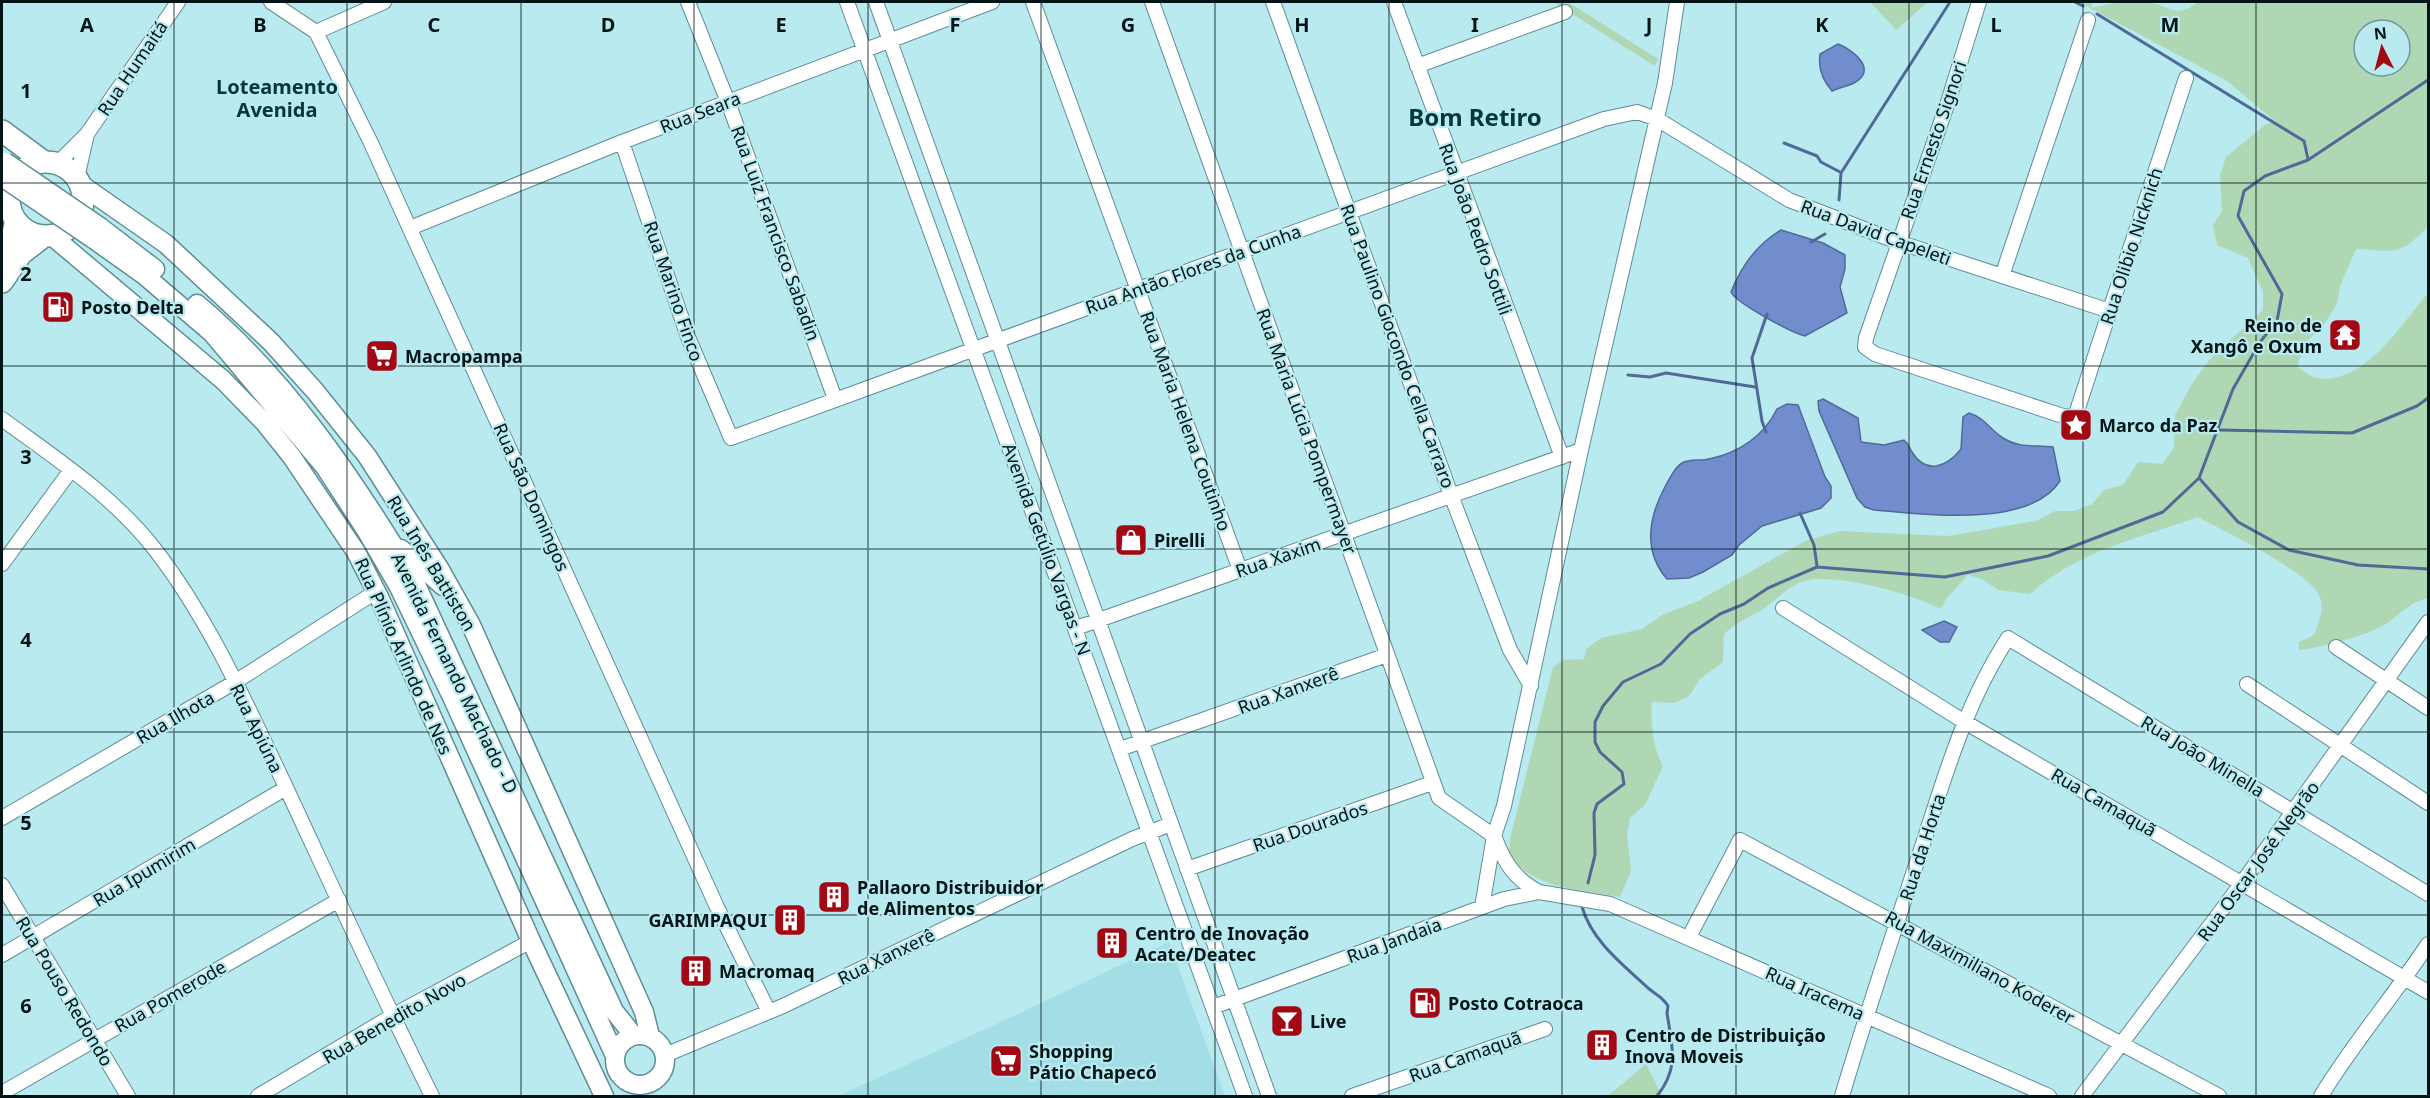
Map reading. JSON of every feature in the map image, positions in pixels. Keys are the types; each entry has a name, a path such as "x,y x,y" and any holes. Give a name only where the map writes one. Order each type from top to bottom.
{"highway":[{"path":"2,131 79,181 84,198 78,219 67,231 47,236 21,254 2,282"},
{"path":"2,258 9,248 9,198 13,182 23,170 51,163"},
{"path":"10,214 28,232 47,236"}],"main road":[{"name":"Avenida Fernando Machado - D","path":"3,166 218,322 253,358 335,457 412,576 614,1011 641,1036"},
{"name":"Rua Inês Battiston","path":"79,181 166,244 271,342 342,422 367,456 456,597 471,625 639,1001 641,1036"},
{"name":"Avenida Fernando Machado - D","path":"95,232 212,333 325,467 399,587 452,697 615,1056"},
{"name":"Rua Plínio Arlindo de Nes","path":"47,236 223,380 264,422 292,457 356,552 378,594 531,941 604,1096"},
{"path":"389,538 456,597"},
{"path":"378,594 400,614 423,651 436,679 452,697"},
{"path":"641,1036 657,1041 665,1054 664,1068 657,1088 641,1085 630,1089 617,1070 615,1056 621,1043 641,1036"}],"street":[{"name":"Rua Humaitá","path":"51,163 87,134 177,2"},
{"path":"271,2 316,32 384,2"},
{"name":"Rua Luiz Francisco Sabadin","path":"688,2 728,102 835,399"},
{"name":"Avenida Getúlio Vargas - N","path":"847,2 1245,1096"},
{"name":"Avenida Getúlio Vargas - N","path":"876,2 1269,1096"},
{"name":"Rua Seara","path":"410,228 622,142 992,2"},
{"name":"Rua Maria Helena Coutinho","path":"1033,2 1240,570"},
{"name":"Rua Maria Lúcia Pompermayer","path":"1152,2 1438,798 1494,836"},
{"name":"Rua Paulino Giocondo Cella Carraro","path":"1273,2 1451,495 1510,650 1531,686"},
{"name":"Rua João Pedro Sottili","path":"1394,2 1562,456"},
{"path":"1482,907 1494,836 1504,806 1581,450 1657,119 1677,2"},
{"name":"Rua Ernesto Signori","path":"1979,2 1866,338 1865,347 1875,354 2061,416 2076,414"},
{"path":"1417,66 1565,12"},
{"path":"2002,276 2088,20"},
{"name":"Rua São Domingos","path":"316,32 410,228 716,905 769,1012"},
{"name":"Rua Olibio Nicknich","path":"2076,414 2186,78"},
{"name":"Rua Antão Flores da Cunha","path":"731,438 1604,119 1636,112 1657,119"},
{"name":"Rua David Capeleti","path":"1657,119 1789,200 1899,242 2110,311"},
{"name":"Rua Humaitá","path":"79,181 87,134"},
{"name":"Rua Marino Finco","path":"622,142 688,337 731,438"},
{"name":"Rua Apiúna","path":"2,419 71,470 124,514 152,546 181,585 235,682 432,1096"},
{"name":"Rua Xaxim","path":"1076,628 1581,450"},
{"path":"2,564 71,470"},
{"name":"Rua Ilhota","path":"2,818 235,682 378,594"},
{"name":"Rua Camaquã","path":"1783,608 1964,721 2428,992"},
{"name":"Rua Oscar José Negrão","path":"2082,1096 2242,883 2428,622"},
{"name":"Rua da Horta","path":"1842,1096 1865,1016 1964,721 1992,662 2008,638"},
{"name":"Rua João Minella","path":"2008,638 2428,894"},
{"path":"2336,647 2428,708"},
{"name":"Rua Xanxerê","path":"1120,749 1387,655"},
{"path":"2247,684 2428,803"},
{"name":"Rua Dourados","path":"1187,869 1432,783"},
{"name":"Rua Ipumirim","path":"2,955 286,788"},
{"name":"Rua Xanxerê","path":"665,1054 769,1012 1149,831 1171,824"},
{"path":"1494,836 1504,862 1521,882 1539,892"},
{"name":"Rua Maximiliano Koderer","path":"1689,937 1740,840 1898,922 2219,1096"},
{"name":"Rua Pouso Redondo","path":"2,885 129,1096"},
{"name":"Rua Jandaia","path":"1213,1007 1482,907 1539,892 1579,898"},
{"name":"Rua Iracema","path":"1579,898 1610,904 1689,937 2049,1096"},
{"name":"Rua Pomerode","path":"2,1093 339,900"},
{"name":"Rua Benedito Novo","path":"258,1096 392,1016 531,941"},
{"path":"1190,943 1206,944 1224,970"},
{"path":"2321,1096 2343,1060 2406,978 2428,944"},
{"name":"Rua Camaquã","path":"1352,1096 1545,1029"}],"shaded area":[{"path":"1169,942 1225,1096 838,1096 1003,1021"}],"green space":[{"path":"1553,2 1568,2 1658,59 1655,66"},
{"path":"1870,2 1928,2 1896,30"},
{"path":"2081,2 2093,2 2091,8 2118,3 2144,2 2177,11 2198,2 2428,2 2428,226 2410,243 2396,250 2356,249 2340,286 2337,304 2323,326 2305,343 2297,367 2313,377 2331,378 2348,374 2379,351 2428,293 2428,598 2411,605 2381,627 2359,636 2299,650 2299,642 2314,635 2318,625 2321,615 2319,595 2311,585 2282,563 2198,517 2089,556 2049,579 2030,594 1998,590 1982,579 1968,575 1946,599 1941,609 1912,597 1874,586 1835,579 1804,581 1724,634 1723,662 1700,679 1689,696 1674,703 1652,702 1653,735 1663,766 1645,805 1630,818 1627,835 1631,871 1620,897 1546,882 1520,867 1509,856 1510,839 1553,667 1563,660 1584,659 1586,649 1601,638 1642,629 1662,615 1698,601 1805,541 1840,531 1948,536 2036,521 2055,511 2074,511 2092,504 2104,490 2123,485 2138,462 2162,464 2174,448 2175,415 2193,382 2210,359 2263,310 2263,292 2248,258 2217,245 2213,225 2222,211 2220,175 2226,157 2265,125 2275,121 2227,81 2090,8"},
{"path":"1646,1064 1662,1096 1608,1096"}],"water":[{"path":"1838,44 1850,50 1861,60 1864,72 1861,78 1854,83 1832,91 1822,74 1820,54"},
{"path":"1781,230 1823,243 1845,255 1845,269 1840,287 1847,313 1805,336 1765,317 1731,292 1757,249"},
{"path":"1823,399 1858,418 1861,442 1884,445 1904,440 1918,459 1930,466 1943,464 1961,449 1963,417 1969,413 2009,441 2021,445 2053,447 2060,481 2045,496 2025,506 2000,512 1974,515 1919,514 1874,510 1865,507 1857,498 1819,411 1818,401"},
{"path":"1787,404 1798,405 1825,477 1831,486 1831,498 1821,508 1762,526 1739,545 1732,555 1703,572 1689,578 1667,579 1654,556 1651,533 1655,509 1675,470 1685,462 1706,460 1740,448 1758,435 1772,419 1777,409"},
{"path":"1944,621 1957,627 1949,642 1940,642 1922,630"}],"waterway":[{"path":"1839,200 1841,173 1950,2"},
{"path":"2075,2 2083,6"},
{"path":"2097,14 2304,141 2308,159"},
{"path":"1588,883 1595,855 1594,813 1597,804 1624,784 1622,772 1600,752 1595,742 1595,722 1603,706 1623,682 1661,664 1690,634 1720,614 1744,604 1768,588 1817,567 1945,577 2048,556 2163,512 2199,478 2233,389 2260,342 2277,321 2282,294 2238,216 2244,191 2265,176 2308,160 2428,80"},
{"path":"1784,143 1817,156 1821,162 1840,172"},
{"path":"1811,242 1825,234"},
{"path":"1766,432 1762,421 1752,358 1767,314"},
{"path":"1628,375 1650,377 1666,373 1755,387"},
{"path":"2220,430 2352,433 2417,406 2428,398"},
{"path":"2199,478 2238,522 2289,550 2358,565 2428,569"},
{"path":"1800,513 1814,545 1817,566"},
{"path":"1582,907 1600,941 1618,961 1668,1006 1672,1066 1657,1096"}],"place":[{"name":"Posto Delta","path":"58,307"},
{"name":"Reino de Xangô e Oxum","path":"2345,335"},
{"name":"Macropampa","path":"382,356"},
{"name":"Marco da Paz","path":"2076,425"},
{"name":"Pirelli","path":"1131,540"},
{"name":"Pallaoro Distribuidor de Alimentos","path":"834,897"},
{"name":"GARIMPAQUI","path":"790,920"},
{"name":"Centro de Inovação Acate/Deatec","path":"1112,943"},
{"name":"Macromaq","path":"696,971"},
{"name":"Posto Cotraoca","path":"1425,1003"},
{"name":"Live","path":"1287,1021"},
{"name":"Centro de Distribuição Inova Moveis","path":"1602,1045"},
{"name":"Shopping Pátio Chapecó","path":"1006,1061"}],"district":[{"name":"Loteamento Avenida","path":"277,98"},
{"name":"Bom Retiro","path":"1475,116"}]}
